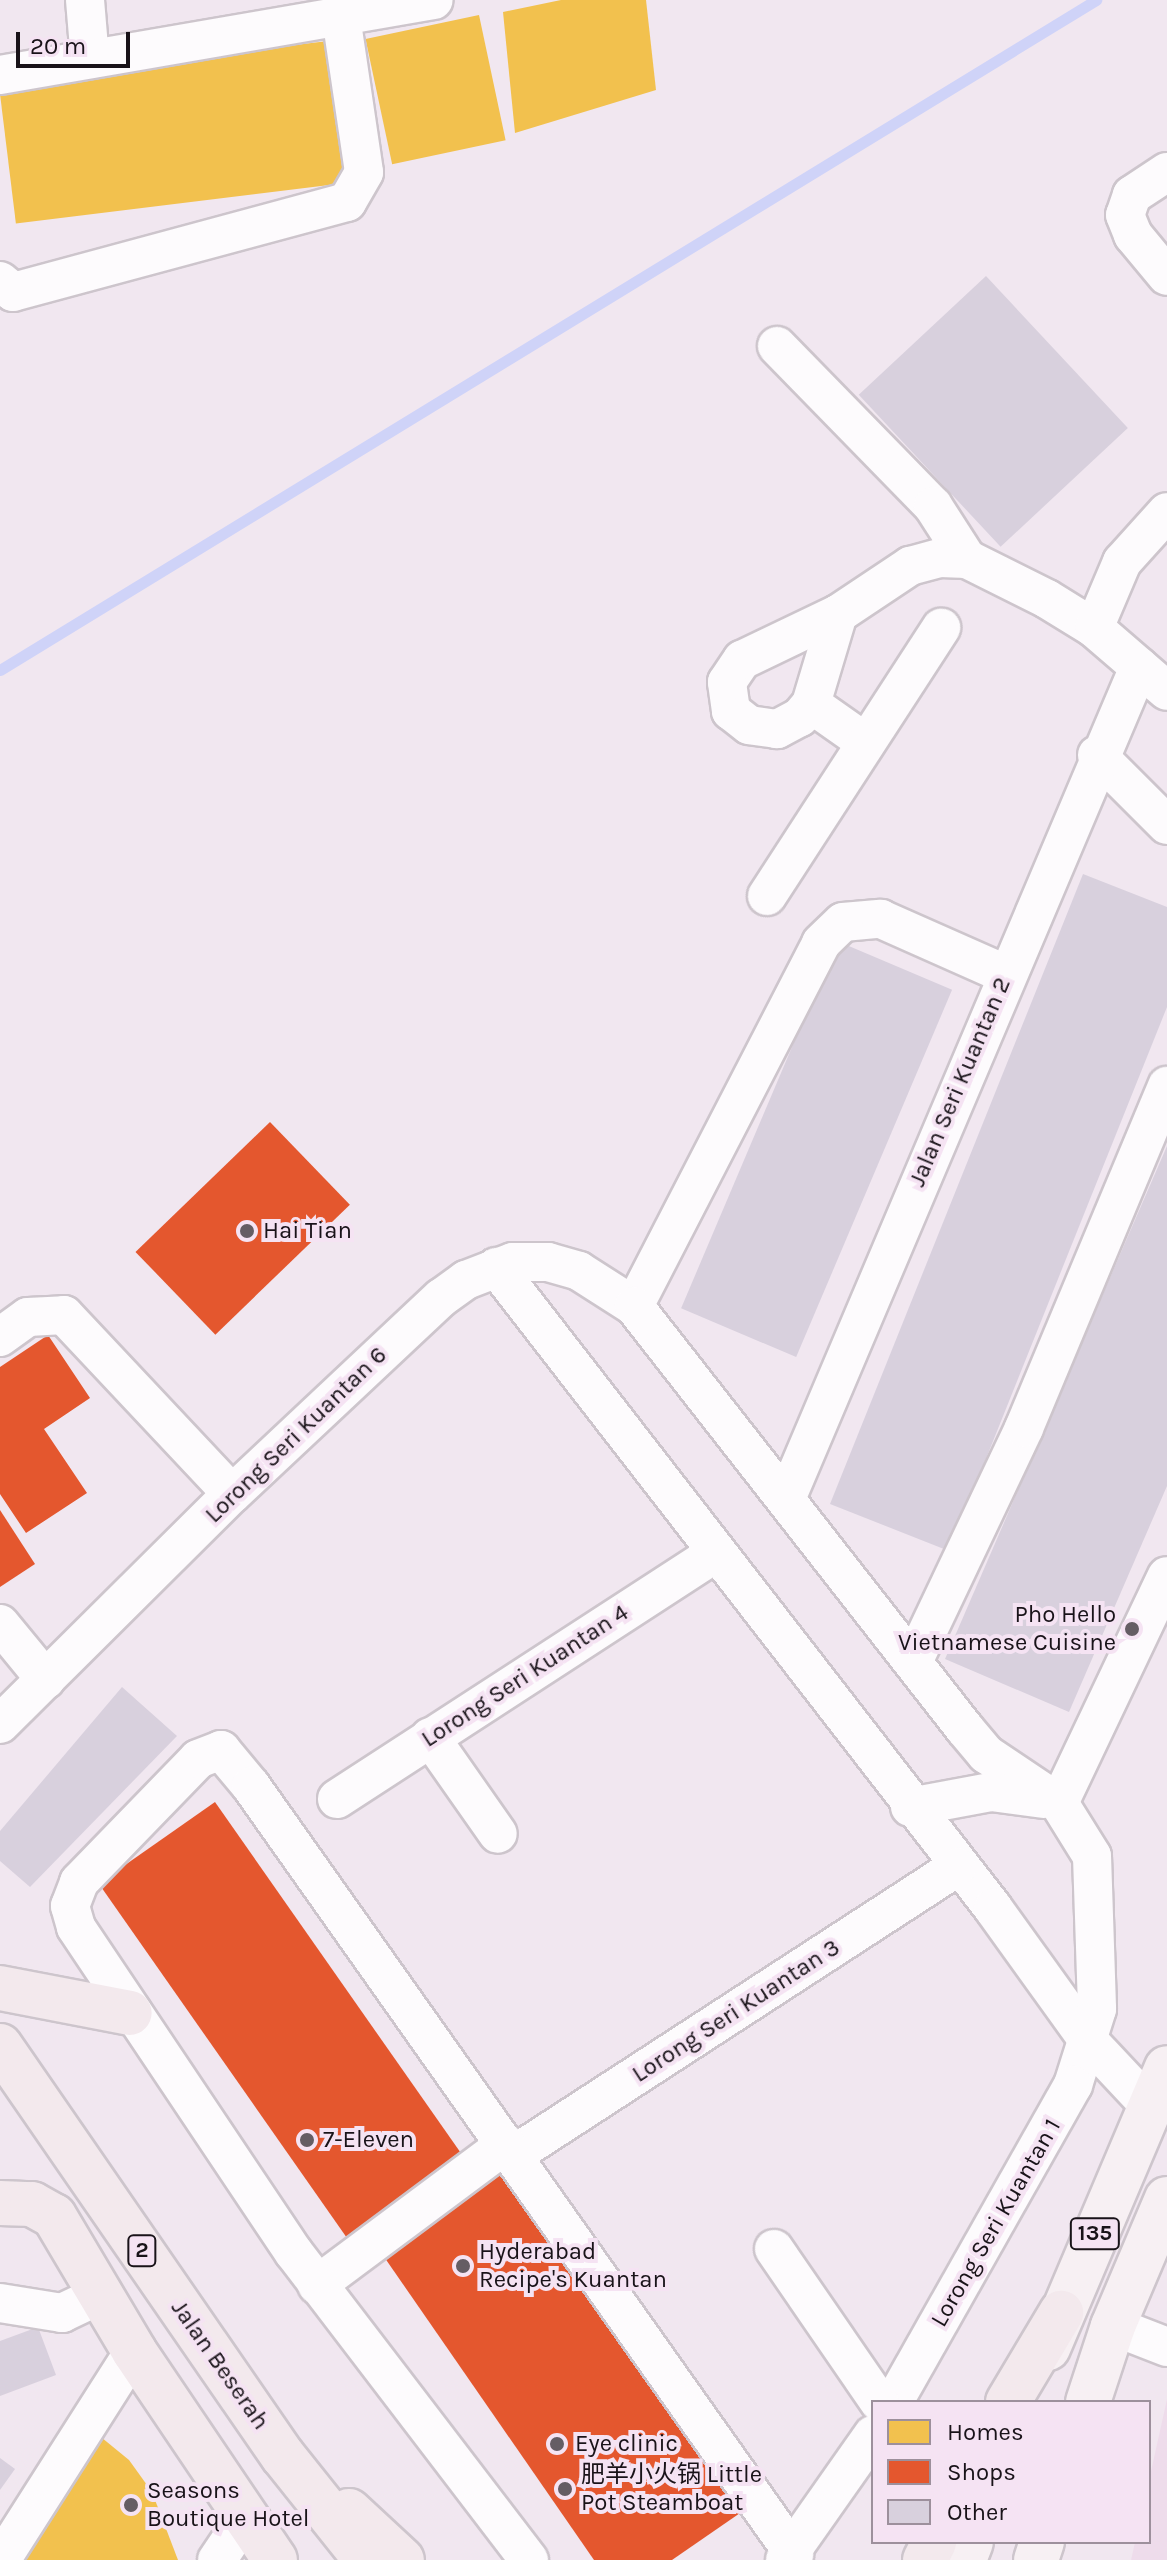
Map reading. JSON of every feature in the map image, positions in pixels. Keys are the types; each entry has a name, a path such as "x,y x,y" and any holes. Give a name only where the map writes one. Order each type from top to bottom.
{"highway":[{"path":"0,1988 130,2013"},
{"name":"Jalan Beserah","path":"0,2046 283,2456 366,2560"},
{"name":"2","path":"0,2203 32,2204 54,2216 134,2351 275,2560"},
{"path":"1009,2400 1061,2313"},
{"path":"283,2456 389,2544 402,2560"}],"main road":[{"name":"135","path":"1027,2400 1159,2087"},
{"name":"135","path":"1089,2400 1113,2326 1167,2199"}],"street":[{"path":"85,0 90,59"},
{"path":"0,75 434,0"},
{"path":"9,288 347,202 364,172 341,16"},
{"path":"1167,172 1132,195 1125,215 1133,235 1167,276"},
{"path":"777,346 933,506 967,559"},
{"path":"1094,628 1122,562 1167,512"},
{"path":"838,614 811,704 800,717 777,729 749,725 731,711 727,682 742,660 838,614 910,566 940,558 967,559 1094,628 1153,679"},
{"path":"767,896 941,628"},
{"name":"Jalan Seri Kuantan 2","path":"786,1499 1097,755 1153,679"},
{"path":"811,704 865,742"},
{"path":"1097,755 1167,825"},
{"path":"634,1306 821,943 843,922 881,919 1005,974"},
{"path":"913,1662 1024,1428 1167,1086"},
{"name":"Lorong Seri Kuantan 6","path":"0,1724 232,1494 441,1298 496,1267 548,1262 579,1271 634,1306 986,1754 1059,1803"},
{"path":"496,1267 1087,2039 1159,2087"},
{"path":"0,1337 28,1317 64,1315 232,1494"},
{"name":"Lorong Seri Kuantan 4","path":"337,1799 714,1554"},
{"path":"910,1807 991,1792 1059,1803 1167,1576"},
{"path":"0,1624 46,1680"},
{"path":"430,1737 498,1834"},
{"path":"529,2560 317,2285 85,1945 70,1906 79,1882 198,1759 221,1750 510,2149 790,2557 871,2438"},
{"name":"Lorong Seri Kuantan 1","path":"895,2400 1073,2085 1097,2009 1092,1856 1059,1803"},
{"name":"Lorong Seri Kuantan 3","path":"317,2285 510,2149 957,1867"},
{"path":"774,2249 878,2400"},
{"path":"0,2303 62,2313 102,2294"},
{"path":"1113,2326 1167,2347"},
{"path":"1,2560 134,2351"},
{"path":"217,2560 246,2517"}],"shaded area":[{"path":"1167,2399 1167,2560 1131,2560 1135,2544 1151,2544 1151,2471"}],"building: Homes":[{"path":"561,0 646,0 656,90 515,133 503,12"},
{"path":"479,15 506,140 392,164 366,39"},
{"path":"328,41 345,183 16,223 0,81"},
{"path":"96,2433 129,2460 152,2492 178,2560 10,2560"}],"building: Shops":[{"path":"270,1122 350,1205 215,1335 135,1252"},
{"path":"48,1335 90,1398 44,1429 87,1493 26,1533 0,1494 0,1367"},
{"path":"0,1510 35,1564 0,1587"},
{"path":"215,1802 463,2156 346,2237 99,1883"},
{"path":"504,2165 743,2511 672,2560 594,2560 380,2251"}],"building: Other":[{"path":"986,276 1128,428 1001,547 859,395"},
{"path":"1083,874 1167,907 1167,1007 949,1551 830,1504"},
{"path":"837,941 952,990 796,1357 681,1308"},
{"path":"1167,1146 1167,1486 1069,1712 945,1659"},
{"path":"122,1687 177,1736 30,1887 0,1861 0,1831"},
{"path":"38,2327 56,2375 0,2396 0,2341"},
{"path":"0,2458 15,2469 0,2490"}],"waterway":[{"path":"0,670 1096,0"}],"place":[{"name":"Hai Tian","path":"247,1231"},
{"name":"Pho Hello Vietnamese Cuisine","path":"1132,1629"},
{"name":"7-Eleven","path":"307,2140"},
{"name":"Hyderabad Recipe's Kuantan","path":"463,2266"},
{"name":"Eye clinic","path":"557,2444"},
{"name":"肥羊小火锅 Little Pot Steamboat","path":"565,2489"},
{"name":"Seasons Boutique Hotel","path":"131,2505"}]}
